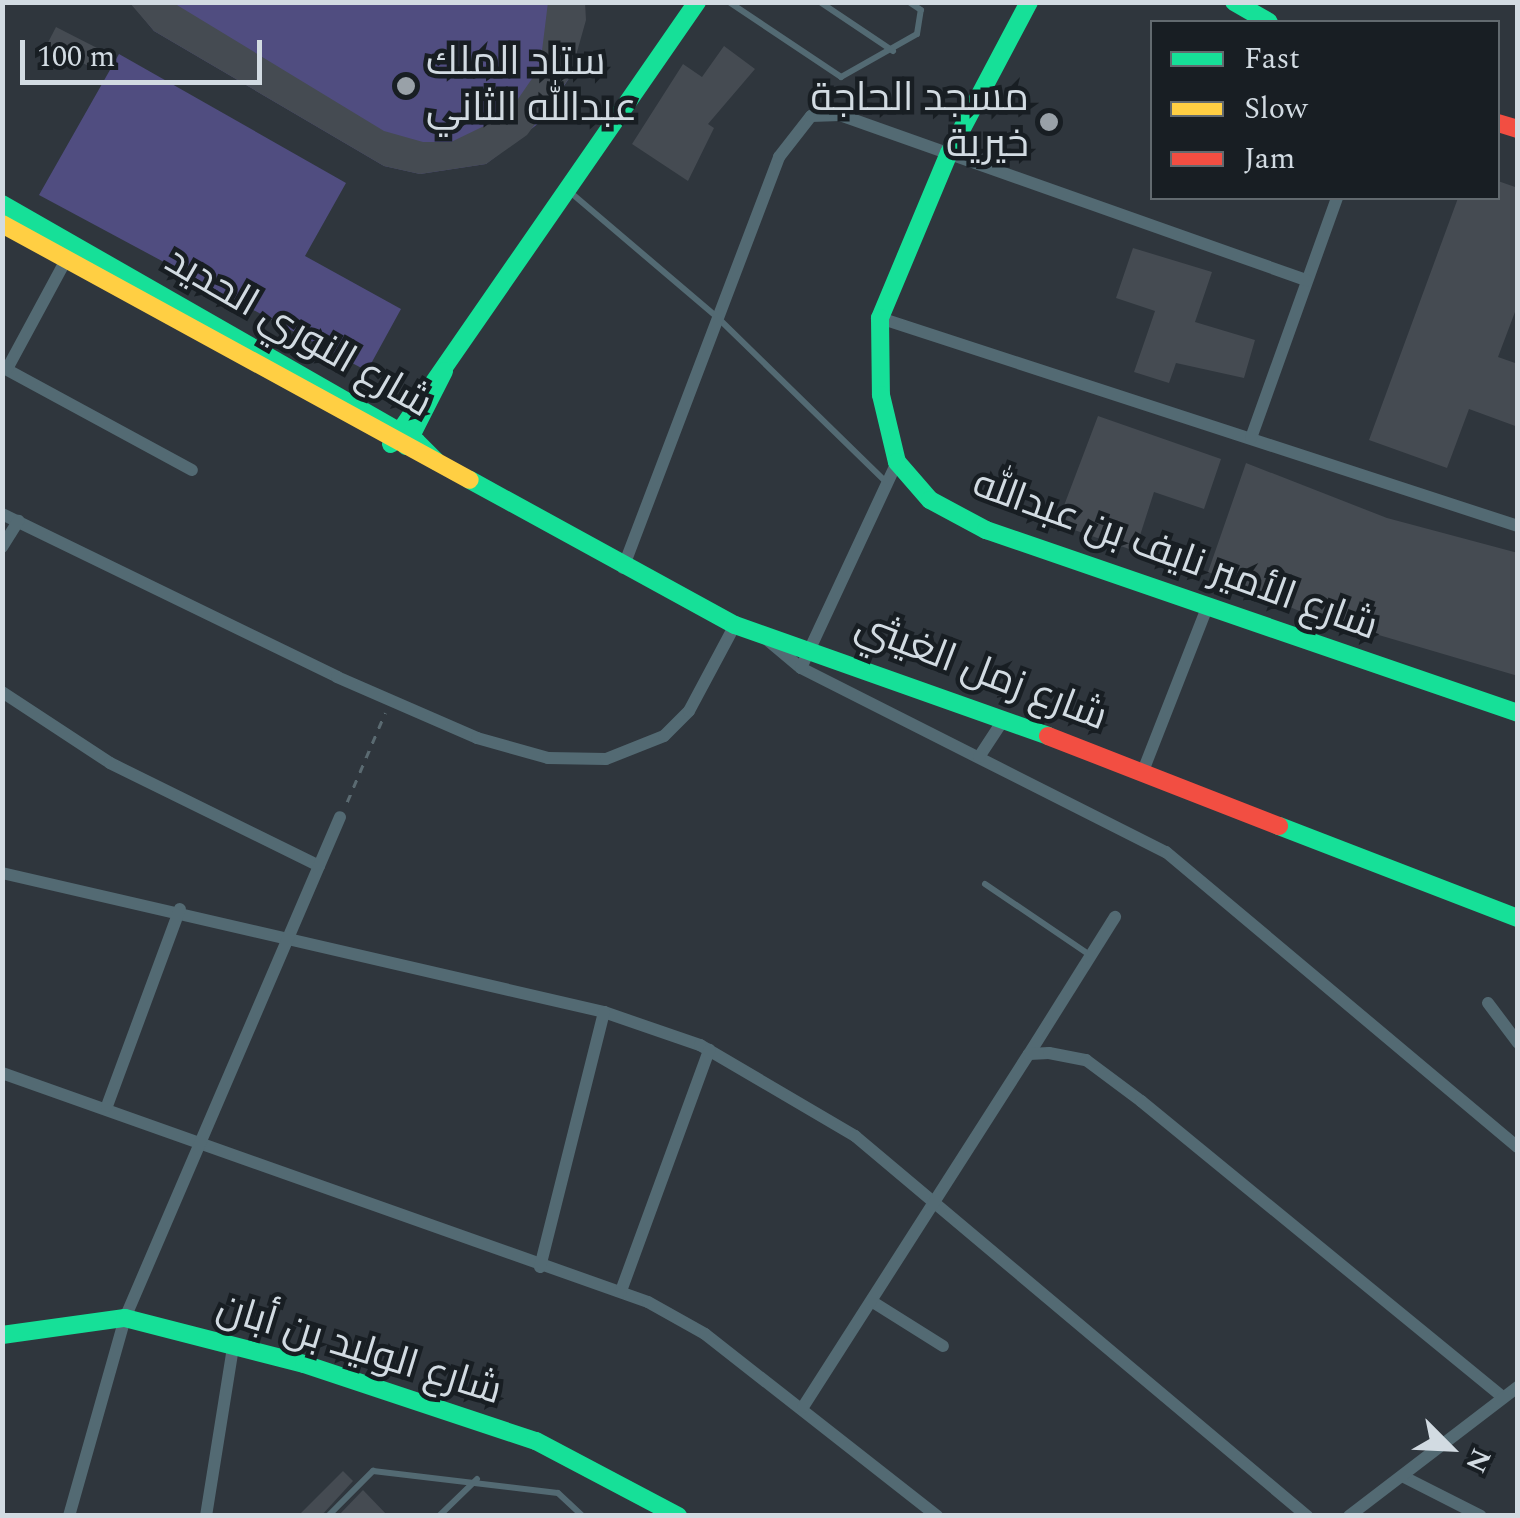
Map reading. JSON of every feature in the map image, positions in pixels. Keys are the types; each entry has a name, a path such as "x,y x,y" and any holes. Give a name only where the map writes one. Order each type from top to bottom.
{"street":[{"path":"401,441 444,371 697,2"},
{"path":"801,668 897,462 881,395 880,318 949,153 1029,2"},
{"path":"1234,2 1266,20"},
{"path":"622,570 778,157 801,122 828,112 1306,280"},
{"path":"1251,438 1336,200"},
{"name":"شارع النوري الحديد","path":"2,204 436,462"},
{"name":"شارع النوري الحديد","path":"2,224 401,441"},
{"path":"68,258 5,368 192,470"},
{"path":"880,318 1518,526"},
{"name":"شارع زمل الغيثي","path":"436,462 622,570 735,625 764,637 814,646 1518,918"},
{"name":"شارع الأمير نايف بن عبدالله","path":"897,462 946,512 1206,610 1518,712"},
{"path":"2,514 390,701 510,748 606,759 677,726 735,625"},
{"path":"2,547 18,521"},
{"path":"1143,771 1206,610"},
{"path":"764,637 801,668 1166,852 1518,1147"},
{"path":"2,692 110,763 319,866"},
{"path":"978,757 1004,719"},
{"path":"69,1516 124,1318 340,818"},
{"path":"2,873 180,909 604,1012 709,1050 819,1110 938,1201 1307,1516"},
{"path":"107,1106 180,909"},
{"path":"803,1407 876,1304 1115,916"},
{"path":"1488,1004 1518,1043"},
{"path":"540,1267 604,1012"},
{"path":"621,1292 709,1050"},
{"path":"1030,1054 1086,1060 1370,1280 1503,1397"},
{"path":"2,1073 107,1106 198,1146 621,1292 689,1324 803,1407 937,1516"},
{"path":"876,1304 943,1346"},
{"name":"شارع الوليد بن أبان","path":"2,1335 124,1318 233,1347 536,1441 678,1516"},
{"path":"206,1516 233,1347"},
{"path":"1349,1516 1518,1387"},
{"path":"1404,1477 1480,1516"}],"lane":[{"path":"729,2 841,77 893,51 922,23 909,2"},
{"path":"820,2 893,51"},
{"path":"570,191 720,319 887,483"},
{"path":"986,884 1090,955"},
{"path":"328,1516 373,1471 476,1479 558,1494 584,1516"},
{"path":"439,1516 476,1479"}],"path":[{"path":"340,818 390,701"}],"shaded area":[{"name":"ستاد الملك عبدالله الثاني","path":"585,2 570,77 539,123 486,164 420,174 384,166 154,31 131,3"},
{"path":"119,54 346,183 305,256 401,309 367,371 39,195"}],"building":[{"path":"129,2 172,2 384,131 423,142 451,142 507,115 540,67 548,2 585,2 586,20 570,77 527,135 486,164 420,174 384,166 154,31"},
{"path":"56,27 101,50 92,68 47,45"},
{"path":"724,46 755,69 708,124 714,128 688,181 632,144 683,64 702,77"},
{"path":"1500,182 1518,188 1518,304 1498,357 1518,364 1518,427 1469,409 1447,468 1369,440 1457,200 1500,200"},
{"path":"1133,248 1212,272 1195,322 1255,340 1244,378 1176,363 1169,383 1134,372 1155,311 1116,298"},
{"path":"1098,416 1221,459 1204,509 1154,492 1135,551 1057,524"},
{"path":"1246,463 1387,518 1518,553 1518,676 1304,613 1208,572"},
{"path":"343,1471 353,1481 321,1516 298,1516"},
{"path":"363,1490 388,1516 338,1516"}],"traffic: fast":[{"path":"391,444 697,2"},
{"path":"1029,2 949,153 880,318 881,395 897,462 930,500 986,530 1518,713"},
{"path":"1234,2 1266,20"},
{"path":"2,204 416,441 436,461"},
{"path":"406,446 444,371"},
{"path":"470,480 735,625 1048,736"},
{"path":"1279,826 1518,918"},
{"path":"2,1335 125,1318 304,1364 536,1441 678,1516"}],"traffic: slow":[{"path":"2,224 470,480"}],"traffic: jam":[{"path":"1500,124 1518,129"},
{"path":"1048,736 1279,826"}],"place":[{"name":"ستاد الملك عبدالله الثاني","path":"406,86"},
{"name":"مسجد الحاجة خيرية","path":"1049,122"}]}
